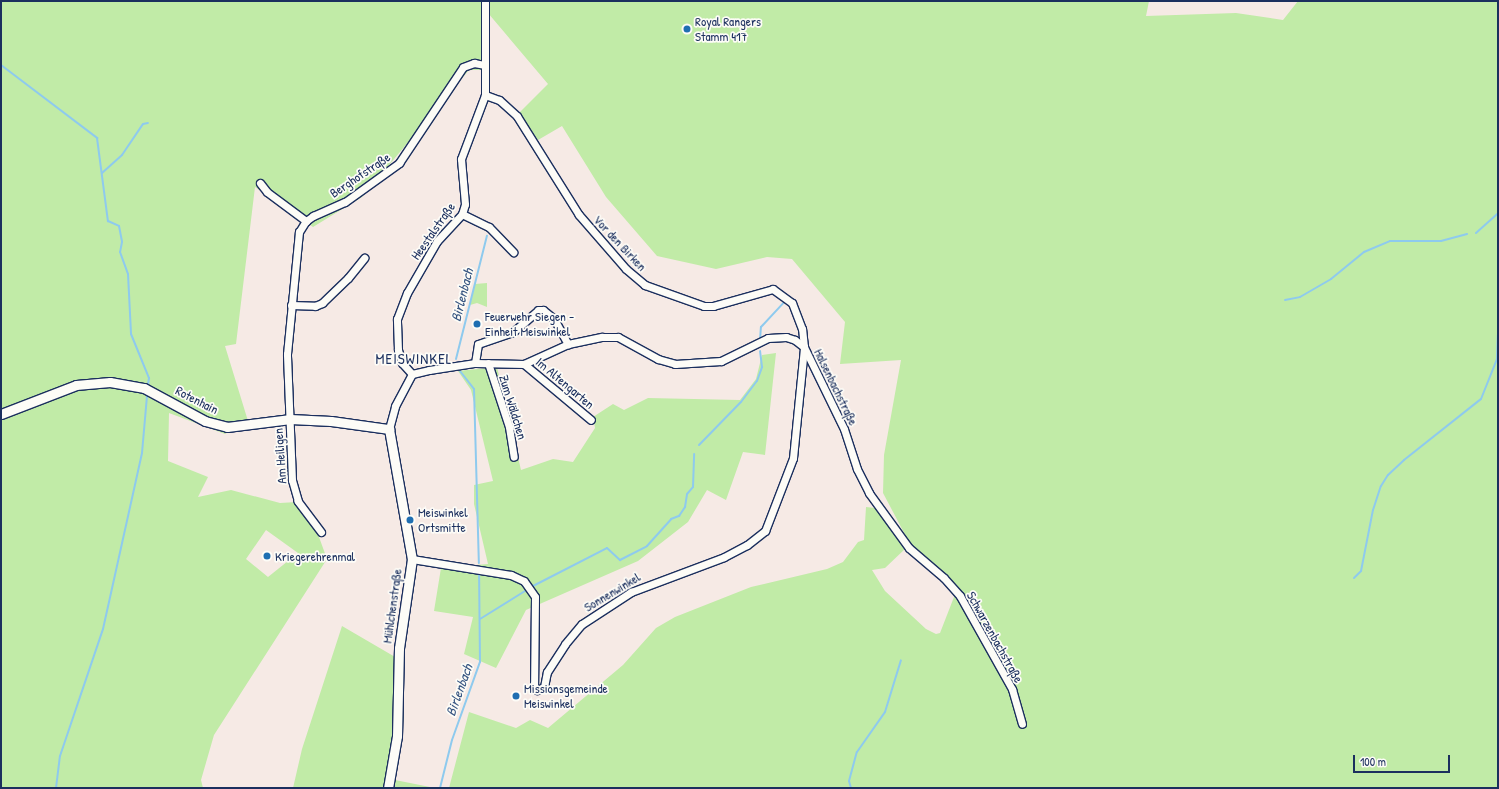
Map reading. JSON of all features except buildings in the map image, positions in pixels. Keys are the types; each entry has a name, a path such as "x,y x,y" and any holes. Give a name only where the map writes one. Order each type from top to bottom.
{"street":[{"name":"Heestalstraße","path":"412,374 402,363 398,350 397,319 400,308 438,241 462,214 466,197 461,159 485,95 485,1"},
{"name":"Berghofstraße","path":"306,221 345,202 400,164 463,67 474,63 484,65"},
{"name":"Vor den Birken","path":"485,95 499,100 517,116 579,215 636,279 654,289 704,306 713,306 773,289 792,302 802,329 804,348"},
{"path":"260,183 267,192 306,221 299,232 296,249 287,354 286,391 290,419"},
{"path":"462,214 489,228 513,252"},
{"path":"292,305 315,306 322,302 348,278 364,258"},
{"path":"475,363 478,344 513,332 538,310 543,310 554,319 568,344"},
{"name":"Halsenbachstraße","path":"412,374 475,363 524,364 568,344 602,337 618,337 658,359 675,364 721,361 740,354 761,341 778,337 795,340 804,348 844,429 857,469 870,493 916,554"},
{"name":"Sonnenwinkel","path":"412,559 511,575 524,581 535,597 534,686 536,690 541,689 547,672 565,644 582,624 631,592 724,557 747,545 766,531 794,458 804,348"},
{"name":"Zum Wäldchen","path":"488,363 509,427 514,457"},
{"name":"Im Altengarten","path":"524,364 591,420"},
{"path":"389,429 395,406 412,374"},
{"name":"Rotenhain","path":"1,414 76,385 110,382 144,388 215,425 239,427 290,419 331,421 389,429"},
{"name":"Am Heiligen","path":"290,419 292,480 298,501 321,532"},
{"name":"Mühlchenstraße","path":"388,788 397,736 399,648 412,559 389,429"},
{"name":"Schwarzenbachstraße","path":"916,554 944,578 960,596 1012,689 1022,724"}],"green space":[{"path":"1,1 1149,1 1146,16 1236,13 1283,20 1298,1 1498,1 1498,788 449,788 469,712 516,728 530,720 548,728 623,665 656,628 675,617 751,587 827,569 843,562 858,542 864,540 866,507 875,508 906,548 885,568 872,570 885,591 926,629 936,634 940,633 954,597 953,590 919,561 883,493 884,455 901,360 840,364 845,322 792,259 767,257 716,269 657,256 606,197 562,126 538,140 518,114 548,84 488,13 482,70 469,70 362,197 313,227 255,187 236,344 225,346 248,421 225,434 169,413 168,461 208,477 198,497 231,490 280,503 297,502 319,537 327,559 214,735 201,780 203,788 1,788","holes":["266,530 298,553 268,577 246,559"]},
{"path":"487,283 487,307 477,303 470,305 475,284"},
{"path":"776,353 765,455 743,452 726,500 707,490 688,522 638,561 526,610 496,668 464,654 473,617 434,611 441,568 488,564 474,504 474,485 493,481 471,390 458,371 497,367 521,470 553,459 573,462 595,428 593,417 613,404 624,410 648,398 740,400 756,379 762,355"},
{"path":"342,626 402,661 404,717 395,780 435,788 293,788 302,749"}],"waterway":[{"path":"1,65 97,138 108,221 119,226 122,242 120,252 128,274 131,334 149,378 148,384"},
{"path":"102,173 122,155 143,124 148,123"},
{"path":"1476,233 1498,213"},
{"path":"1285,300 1300,297 1331,279 1364,252 1390,241 1441,241 1467,234"},
{"name":"Birlenbach","path":"456,359 487,236"},
{"path":"760,340 761,327 785,301"},
{"path":"1498,316 1498,328"},
{"path":"1354,578 1361,571 1373,510 1381,486 1388,475 1404,460 1481,399 1497,359 1498,335"},
{"path":"699,445 741,402 757,381 762,367 760,351"},
{"name":"Birlenbach","path":"460,371 474,389 479,563"},
{"path":"56,788 60,756 103,629 142,453 147,396"},
{"path":"533,586 607,548 620,560 647,546 671,519 679,516 685,507 687,494 693,487 694,454"},
{"name":"Birlenbach","path":"440,788 452,740 480,662 479,573"},
{"path":"480,619 525,591"},
{"path":"851,788 849,781 857,752 885,712 901,660"}],"place":[{"name":"Royal Rangers Stamm 417","path":"687,29"},
{"name":"Feuerwehr Siegen - Einheit Meiswinkel","path":"477,324"},
{"name":"Meiswinkel Ortsmitte","path":"410,520"},
{"name":"Kriegerehrenmal","path":"267,556"},
{"name":"Missionsgemeinde Meiswinkel","path":"516,696"}],"district":[{"name":"MEISWINKEL","path":"414,359"}]}
